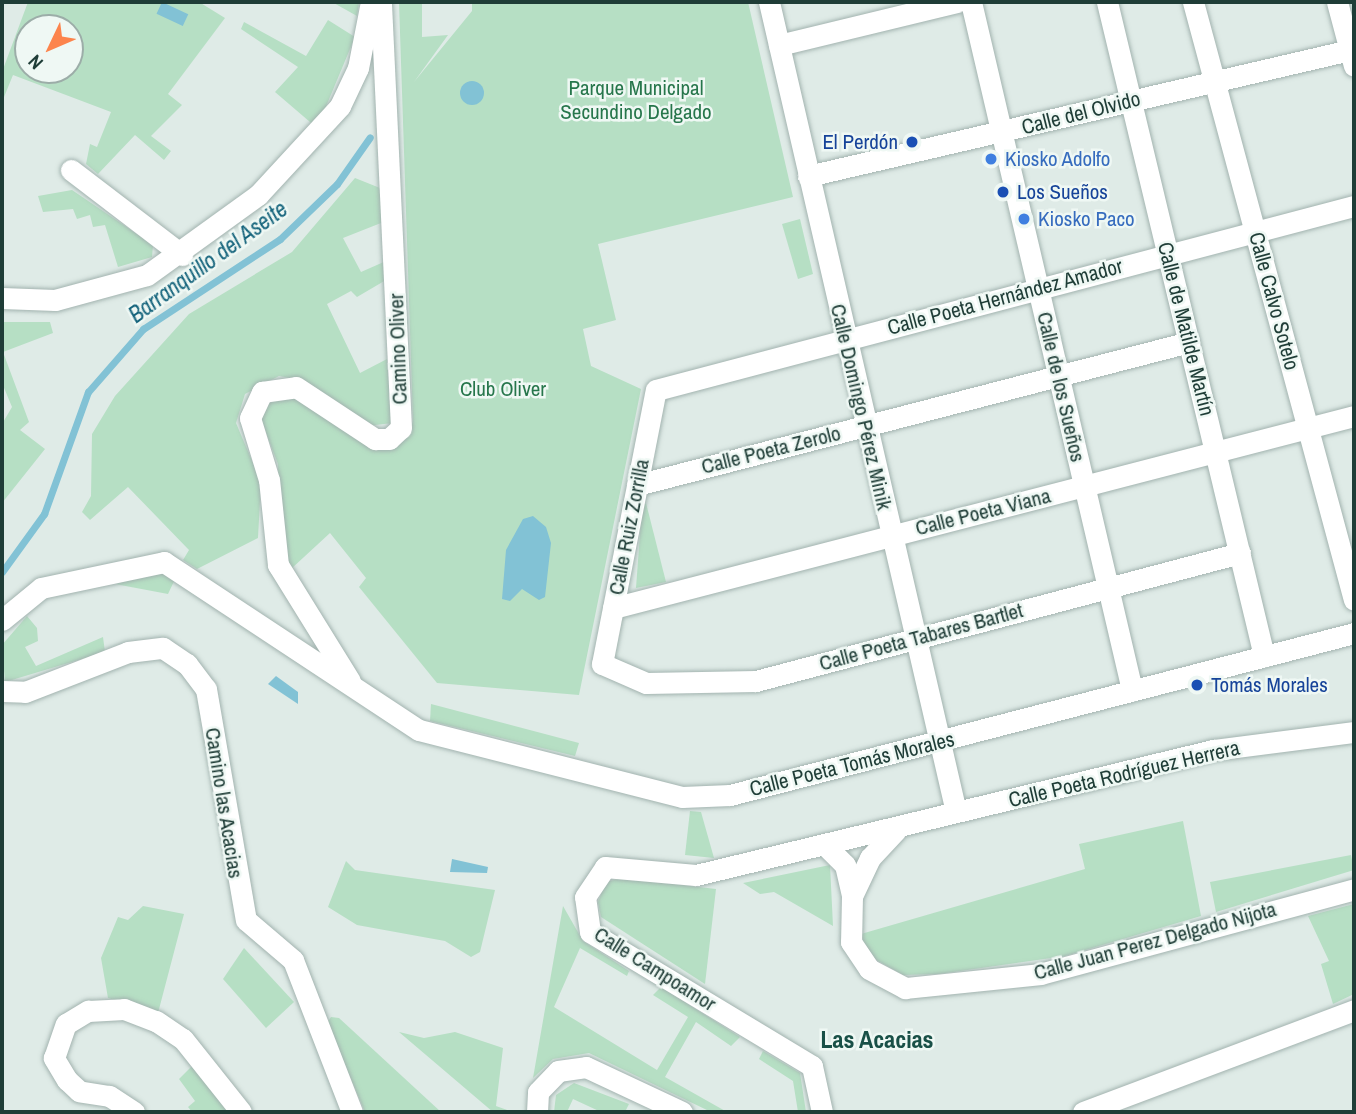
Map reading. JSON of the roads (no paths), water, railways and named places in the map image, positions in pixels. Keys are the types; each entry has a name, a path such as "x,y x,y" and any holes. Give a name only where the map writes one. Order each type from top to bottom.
{"street":[{"path":"2,298 55,300 105,288 182,255 319,136 358,68 371,2"},
{"name":"Camino Oliver","path":"356,691 278,565 269,480 250,418 262,392 296,387 375,439 389,439 401,428 381,2"},
{"name":"Calle Domingo Pérez Minik","path":"769,2 956,813"},
{"path":"779,46 957,2"},
{"name":"Calle de los Sueños","path":"971,2 1132,690"},
{"name":"Calle de Matilde Martín","path":"1107,2 1264,656"},
{"name":"Calle Calvo Sotelo","path":"1193,2 1354,600"},
{"path":"1337,2 1353,55"},
{"name":"Calle del Olvido","path":"808,176 1002,133 1214,81 1353,55"},
{"path":"71,170 182,255"},
{"name":"Calle Poeta Hernández Amador","path":"656,390 1354,206"},
{"name":"Calle Poeta Zerolo","path":"637,485 1189,342"},
{"name":"Calle Ruiz Zorrilla","path":"602,664 656,390"},
{"name":"Calle Poeta Viana","path":"613,608 1354,416"},
{"name":"Calle Poeta Tabares Bartlet","path":"602,664 646,683 717,686 915,639 1240,553"},
{"path":"2,620 41,588 164,562 275,634 356,691"},
{"path":"275,634 304,625 306,612"},
{"name":"Calle Poeta Tomás Morales","path":"356,691 419,730 682,797 730,795 1354,632"},
{"name":"Camino las Acacias","path":"2,691 26,692 128,652 163,648 187,664 206,689 246,920 293,960 352,1112"},
{"name":"Calle Poeta Rodríguez Herrera","path":"896,830 1213,750 1354,732"},
{"name":"Calle Campoamor","path":"822,1112 812,1066 590,932 583,910 587,888 605,867 696,874 896,830"},
{"name":"Calle Juan Perez Delgado Nijota","path":"852,896 870,858 896,830"},
{"name":"Calle Juan Perez Delgado Nijota","path":"826,846 845,865 852,896 851,942 869,970 905,988 1040,974 1354,889"},
{"path":"134,1112 109,1096 79,1091 67,1080 54,1058 66,1024 88,1011 124,1009 156,1021 183,1039 241,1112"},
{"path":"1083,1112 1139,1096 1354,1010"},
{"path":"537,1112 538,1091 558,1071 586,1067 682,1112"},
{"path":"1123,1112 1139,1096"}],"water":[{"path":"162,2 188,14 183,26 157,14"},
{"path":"467,81 477,81 484,88 484,98 477,105 467,105 460,98 460,88"},
{"path":"533,516 546,527 551,543 545,597 539,600 522,589 510,601 502,599 506,550 523,519"},
{"path":"276,676 298,692 298,704 268,684"},
{"path":"452,859 488,867 487,873 450,872"}],"waterway":[{"name":"Barranquillo del Aseite","path":"2,572 44,514 88,392 143,329 280,239 337,184 370,137"}],"place":[{"name":"El Perdón","path":"912,142"},
{"name":"Kiosko Adolfo","path":"991,159"},
{"name":"Los Sueños","path":"1003,192"},
{"name":"Kiosko Paco","path":"1024,219"},
{"name":"Tomás Morales","path":"1197,685"}],"district":[{"name":"Las Acacias","path":"877,1040"}],"park label":[{"name":"Parque Municipal Secundino Delgado","path":"636,100"},
{"name":"Club Oliver","path":"503,389"}]}
